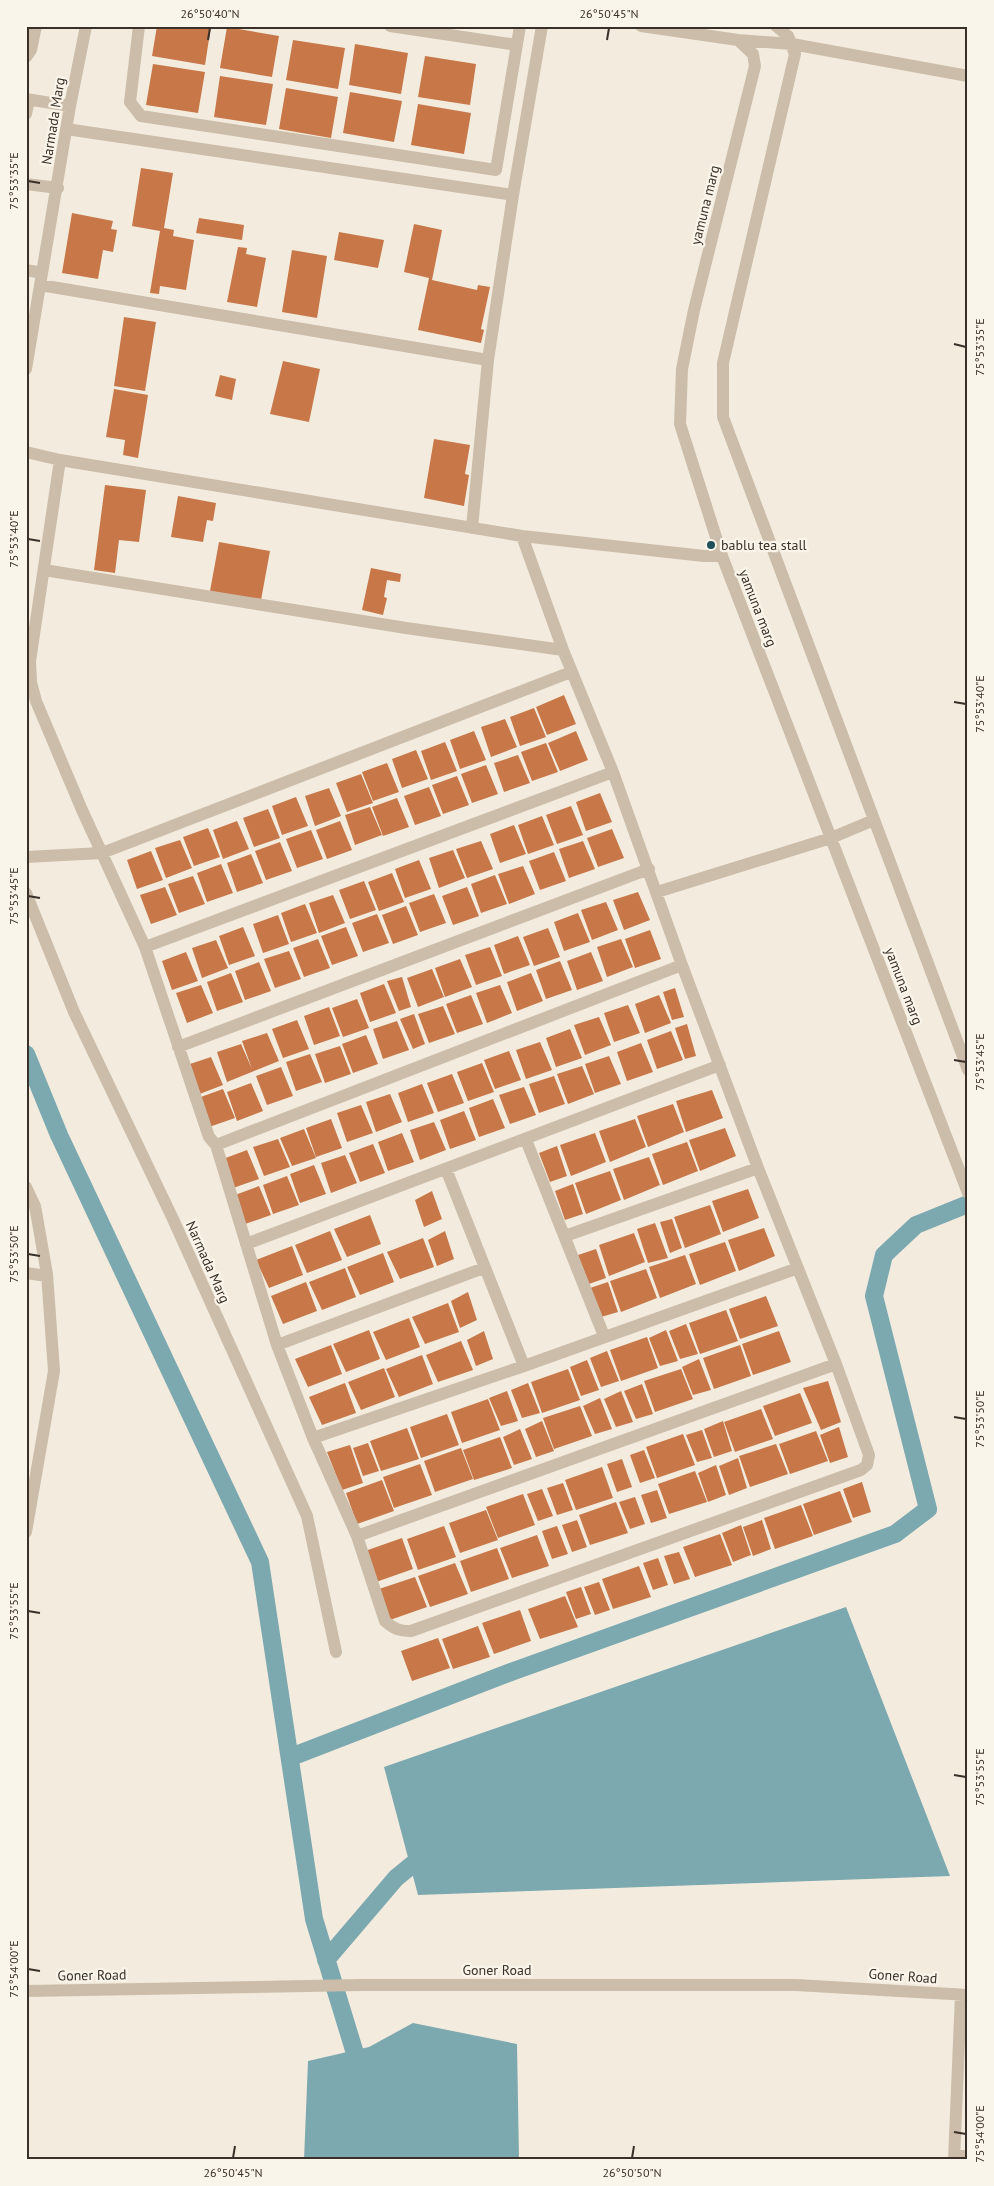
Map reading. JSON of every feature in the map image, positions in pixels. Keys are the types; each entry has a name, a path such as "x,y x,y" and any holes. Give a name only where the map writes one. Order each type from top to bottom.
{"street":[{"path":"26,57 31,50 36,26"},
{"name":"Narmada Marg","path":"27,364 58,188 66,128 86,26"},
{"path":"139,26 130,102 141,116 496,170 520,26"},
{"path":"390,26 517,45"},
{"path":"472,528 488,360 512,195 542,26"},
{"path":"641,26 738,40 792,44 968,76"},
{"path":"776,26 788,36 795,54 723,362 723,417 968,1070"},
{"name":"yamuna marg","path":"738,40 753,54 755,66 694,310 682,369 680,424 722,556 968,1193"},
{"path":"26,114 28,99 70,106"},
{"path":"66,128 512,195"},
{"path":"26,184 58,188"},
{"path":"26,270 41,279 488,360"},
{"path":"26,452 60,460 522,536 704,556 722,556"},
{"path":"60,460 30,662 31,682 40,710 145,947 209,1137 216,1145 277,1345 313,1438 357,1536 385,1621 394,1630 411,1631 862,1470 869,1461 869,1455 836,1364 758,1168 682,965 613,772 571,672 522,536"},
{"path":"44,570 406,628 563,650"},
{"path":"26,857 102,853 571,672"},
{"path":"145,947 613,772"},
{"path":"657,892 831,838 874,820"},
{"path":"178,1047 649,869"},
{"name":"Narmada Marg","path":"26,893 74,1012 173,1219 307,1516 336,1652"},
{"path":"216,1145 682,965"},
{"path":"246,1244 720,1066"},
{"path":"526,1140 604,1336"},
{"path":"565,1236 758,1168"},
{"path":"446,1169 524,1366"},
{"path":"26,1187 35,1206 47,1276 54,1371 26,1532"},
{"path":"277,1345 484,1268"},
{"path":"313,1438 524,1366 798,1268"},
{"path":"26,1274 47,1276"},
{"path":"357,1536 836,1364"},
{"name":"Goner Road","path":"26,1991 361,1985 796,1985 965,1995"},
{"path":"965,1995 954,2157 968,2157"}],"water":[{"path":"846,1607 950,1876 418,1895 384,1767"},
{"path":"413,2023 517,2044 519,2160 304,2160 308,2061 369,2047"}],"building":[{"path":"157,26 211,26 205,65 152,56"},
{"path":"227,27 279,36 272,77 220,68"},
{"path":"293,40 345,48 338,89 286,80"},
{"path":"355,44 408,53 401,94 349,85"},
{"path":"425,56 476,64 470,105 418,97"},
{"path":"153,64 205,72 198,113 146,105"},
{"path":"220,76 273,84 266,125 214,117"},
{"path":"286,88 338,97 331,138 279,129"},
{"path":"350,92 402,101 394,142 343,133"},
{"path":"418,104 471,113 464,154 411,145"},
{"path":"141,168 173,173 164,228 174,230 173,236 194,240 186,290 160,286 159,294 150,293 160,231 132,226"},
{"path":"72,213 113,221 111,229 117,230 113,252 103,250 98,279 62,273"},
{"path":"199,218 244,225 242,240 196,233"},
{"path":"414,224 442,230 432,280 477,290 478,285 490,287 481,329 484,330 481,343 418,330 429,278 404,272"},
{"path":"339,232 384,240 378,268 334,260"},
{"path":"238,247 247,248 246,254 266,258 257,307 227,302"},
{"path":"292,250 327,256 317,318 282,312"},
{"path":"124,317 156,322 145,391 114,386"},
{"path":"283,361 320,369 309,422 270,414"},
{"path":"220,375 236,379 232,400 215,396"},
{"path":"114,389 148,395 138,458 123,455 125,440 106,437"},
{"path":"434,439 470,445 465,474 469,475 464,506 424,498"},
{"path":"105,485 146,490 139,542 119,540 115,573 94,570"},
{"path":"178,496 216,503 213,521 207,520 203,542 171,537"},
{"path":"219,542 270,551 261,600 210,591"},
{"path":"371,568 401,574 400,582 387,580 384,597 387,598 383,615 362,610"},
{"path":"564,695 576,724 547,735 536,707"},
{"path":"534,708 546,737 520,746 510,717"},
{"path":"505,719 517,747 491,757 481,727"},
{"path":"474,731 486,760 460,769 450,740"},
{"path":"576,731 588,760 560,771 548,743"},
{"path":"445,742 457,771 431,780 421,751"},
{"path":"546,743 558,772 532,781 521,752"},
{"path":"416,750 428,779 402,788 392,759"},
{"path":"518,755 530,783 504,792 494,763"},
{"path":"387,763 399,792 373,801 362,772"},
{"path":"486,765 498,794 472,803 461,774"},
{"path":"361,774 373,803 347,812 336,783"},
{"path":"457,776 469,805 443,814 432,785"},
{"path":"429,787 441,816 415,825 404,796"},
{"path":"329,788 341,816 315,826 305,796"},
{"path":"600,793 612,822 586,831 576,802"},
{"path":"296,797 308,826 282,835 272,806"},
{"path":"397,798 409,827 383,836 372,807"},
{"path":"571,806 583,835 557,844 546,815"},
{"path":"370,807 382,835 355,845 345,815"},
{"path":"268,809 280,838 254,847 243,818"},
{"path":"542,816 554,845 528,854 518,825"},
{"path":"237,821 249,849 223,859 213,830"},
{"path":"340,821 352,850 327,859 316,830"},
{"path":"514,825 526,854 500,863 490,834"},
{"path":"208,828 220,857 194,866 183,837"},
{"path":"612,829 624,858 598,867 587,838"},
{"path":"311,830 323,859 297,868 286,839"},
{"path":"180,840 192,868 166,878 155,848"},
{"path":"481,841 493,869 467,878 456,849"},
{"path":"583,841 595,869 569,878 559,849"},
{"path":"280,842 292,871 266,880 255,851"},
{"path":"453,850 465,878 439,888 429,858"},
{"path":"151,851 163,880 137,889 127,860"},
{"path":"554,852 566,881 540,890 529,861"},
{"path":"251,854 263,883 237,892 227,863"},
{"path":"419,860 431,889 405,898 395,869"},
{"path":"221,864 233,893 207,902 197,873"},
{"path":"523,866 535,894 509,904 498,874"},
{"path":"392,873 404,902 379,911 368,882"},
{"path":"495,875 507,904 481,913 471,884"},
{"path":"193,876 205,904 179,913 168,884"},
{"path":"364,881 376,910 350,919 339,890"},
{"path":"165,887 177,915 151,924 140,895"},
{"path":"467,887 479,916 453,925 442,896"},
{"path":"638,892 650,920 624,930 613,900"},
{"path":"434,894 446,923 420,932 409,903"},
{"path":"333,895 345,923 319,933 309,903"},
{"path":"606,902 618,930 592,940 581,910"},
{"path":"305,904 317,933 291,942 281,913"},
{"path":"406,906 418,935 393,944 382,915"},
{"path":"578,913 590,942 564,951 554,922"},
{"path":"377,914 389,943 363,952 352,923"},
{"path":"278,915 289,944 263,953 253,924"},
{"path":"243,927 255,956 229,965 219,936"},
{"path":"346,927 358,956 332,965 321,936"},
{"path":"548,928 560,957 534,966 523,937"},
{"path":"650,930 661,959 635,968 625,939"},
{"path":"518,936 530,965 504,974 494,945"},
{"path":"318,939 330,968 304,977 293,948"},
{"path":"621,939 633,967 607,977 597,947"},
{"path":"216,940 228,968 202,978 192,948"},
{"path":"490,947 502,976 476,985 465,955"},
{"path":"289,951 301,979 275,988 264,959"},
{"path":"186,952 198,981 172,990 162,961"},
{"path":"591,952 603,981 577,990 567,961"},
{"path":"460,959 472,987 445,997 435,968"},
{"path":"560,961 572,990 546,999 536,970"},
{"path":"259,962 271,991 245,1000 235,971"},
{"path":"432,969 444,997 418,1007 407,978"},
{"path":"231,973 243,1002 217,1011 207,982"},
{"path":"531,973 543,1001 517,1011 507,982"},
{"path":"402,977 411,1007 399,1011 387,981"},
{"path":"384,984 396,1013 370,1022 360,993"},
{"path":"201,985 213,1013 187,1023 176,993"},
{"path":"500,985 512,1013 487,1023 476,993"},
{"path":"675,988 684,1017 672,1020 663,992"},
{"path":"471,995 483,1024 457,1033 446,1004"},
{"path":"659,995 671,1023 645,1033 635,1004"},
{"path":"357,999 369,1028 343,1037 332,1008"},
{"path":"628,1005 640,1033 614,1042 604,1013"},
{"path":"443,1006 455,1034 429,1043 418,1014"},
{"path":"329,1007 340,1036 314,1045 304,1016"},
{"path":"414,1014 425,1044 413,1049 400,1019"},
{"path":"599,1017 611,1045 585,1055 574,1025"},
{"path":"297,1020 309,1049 283,1058 272,1029"},
{"path":"397,1021 409,1050 383,1059 373,1029"},
{"path":"687,1024 696,1056 685,1059 675,1028"},
{"path":"570,1029 582,1058 556,1067 546,1038"},
{"path":"671,1031 683,1060 657,1069 647,1040"},
{"path":"267,1033 279,1061 227,1082 217,1052 241,1044 252,1069 242,1041"},
{"path":"366,1035 378,1064 353,1073 342,1044"},
{"path":"540,1042 552,1070 526,1079 516,1050"},
{"path":"641,1043 653,1072 627,1081 617,1052"},
{"path":"340,1046 351,1074 325,1083 315,1054"},
{"path":"509,1051 521,1080 495,1089 484,1060"},
{"path":"310,1054 322,1082 296,1091 286,1062"},
{"path":"609,1056 621,1084 595,1093 585,1064"},
{"path":"211,1057 223,1085 197,1095 187,1065"},
{"path":"482,1063 494,1092 468,1101 457,1072"},
{"path":"582,1066 594,1094 568,1104 557,1074"},
{"path":"281,1067 293,1096 267,1105 256,1076"},
{"path":"452,1074 464,1103 438,1112 427,1083"},
{"path":"554,1076 565,1104 539,1113 529,1084"},
{"path":"251,1083 263,1111 237,1121 227,1092"},
{"path":"422,1084 434,1113 408,1122 398,1093"},
{"path":"524,1087 536,1115 510,1124 499,1095"},
{"path":"223,1089 235,1118 209,1127 198,1098"},
{"path":"712,1090 723,1118 686,1132 676,1101"},
{"path":"390,1094 402,1122 376,1132 366,1102"},
{"path":"493,1099 505,1128 479,1137 469,1108"},
{"path":"673,1104 684,1132 648,1147 637,1116"},
{"path":"361,1105 373,1133 347,1142 337,1113"},
{"path":"464,1111 476,1140 450,1149 440,1120"},
{"path":"331,1119 342,1148 316,1157 306,1128"},
{"path":"635,1119 646,1147 610,1162 599,1131"},
{"path":"434,1122 446,1150 420,1160 410,1130"},
{"path":"725,1128 736,1156 700,1171 689,1140"},
{"path":"304,1129 316,1158 292,1166 280,1138"},
{"path":"402,1133 414,1162 388,1171 378,1142"},
{"path":"595,1133 606,1162 571,1176 560,1145"},
{"path":"278,1139 290,1167 264,1176 253,1147"},
{"path":"687,1142 698,1171 663,1185 652,1154"},
{"path":"373,1144 385,1173 360,1182 349,1153"},
{"path":"557,1146 567,1176 550,1182 539,1153"},
{"path":"247,1150 259,1179 233,1188 223,1159"},
{"path":"345,1155 357,1183 331,1193 321,1163"},
{"path":"649,1157 660,1185 624,1200 613,1169"},
{"path":"314,1165 326,1194 300,1203 290,1174"},
{"path":"610,1171 621,1200 586,1214 575,1183"},
{"path":"287,1176 299,1205 273,1214 263,1185"},
{"path":"573,1184 583,1214 565,1220 555,1191"},
{"path":"259,1186 271,1215 245,1224 235,1195"},
{"path":"748,1189 759,1218 723,1232 712,1201"},
{"path":"432,1191 442,1219 424,1227 415,1200"},
{"path":"710,1205 721,1234 685,1248 674,1217"},
{"path":"370,1215 381,1244 347,1257 334,1229"},
{"path":"672,1219 682,1248 670,1253 660,1222"},
{"path":"655,1223 668,1258 648,1263 637,1229"},
{"path":"764,1228 775,1256 739,1271 728,1240"},
{"path":"330,1231 342,1260 307,1273 295,1245"},
{"path":"445,1231 454,1259 437,1266 428,1240"},
{"path":"634,1233 645,1262 609,1276 599,1245"},
{"path":"423,1238 434,1267 400,1279 387,1252"},
{"path":"725,1242 736,1271 700,1285 689,1254"},
{"path":"292,1246 303,1275 269,1288 256,1260"},
{"path":"596,1249 606,1278 589,1284 578,1255"},
{"path":"383,1253 394,1282 360,1295 347,1267"},
{"path":"685,1255 696,1284 660,1298 649,1267"},
{"path":"345,1268 356,1297 322,1310 309,1282"},
{"path":"646,1269 657,1298 621,1312 610,1281"},
{"path":"306,1282 317,1311 283,1324 271,1296"},
{"path":"608,1282 618,1312 601,1317 590,1288"},
{"path":"468,1292 477,1320 460,1328 451,1301"},
{"path":"766,1296 778,1326 740,1339 729,1309"},
{"path":"448,1303 459,1332 425,1344 412,1317"},
{"path":"726,1310 738,1341 700,1354 689,1323"},
{"path":"409,1318 420,1347 386,1360 373,1332"},
{"path":"686,1324 698,1354 680,1359 669,1331"},
{"path":"369,1330 380,1359 346,1372 333,1344"},
{"path":"666,1330 678,1361 660,1366 649,1338"},
{"path":"484,1331 493,1359 476,1366 467,1340"},
{"path":"779,1331 791,1362 753,1375 742,1344"},
{"path":"647,1337 658,1368 621,1381 610,1350"},
{"path":"461,1341 473,1370 438,1382 426,1355"},
{"path":"331,1345 342,1374 308,1387 295,1359"},
{"path":"740,1345 751,1376 714,1389 703,1358"},
{"path":"607,1351 619,1381 601,1387 590,1358"},
{"path":"422,1355 433,1384 399,1397 386,1369"},
{"path":"699,1359 711,1390 693,1395 682,1367"},
{"path":"587,1360 599,1390 581,1396 570,1367"},
{"path":"384,1368 395,1397 361,1410 348,1382"},
{"path":"568,1369 580,1400 542,1413 531,1382"},
{"path":"681,1369 693,1399 655,1412 644,1381"},
{"path":"828,1381 841,1422 821,1430 803,1388"},
{"path":"345,1383 356,1413 322,1425 309,1397"},
{"path":"528,1383 540,1413 522,1418 511,1390"},
{"path":"642,1384 653,1414 636,1419 624,1391"},
{"path":"507,1391 518,1421 501,1426 489,1398"},
{"path":"621,1391 633,1422 616,1427 604,1399"},
{"path":"800,1393 812,1423 775,1436 763,1406"},
{"path":"600,1398 612,1429 595,1434 583,1406"},
{"path":"488,1399 500,1430 462,1443 451,1412"},
{"path":"580,1406 592,1436 554,1449 543,1418"},
{"path":"761,1409 773,1439 735,1452 724,1422"},
{"path":"447,1414 459,1445 421,1458 410,1427"},
{"path":"542,1421 554,1451 536,1457 525,1429"},
{"path":"723,1421 732,1451 714,1457 704,1429"},
{"path":"839,1427 848,1457 830,1463 820,1435"},
{"path":"407,1428 419,1459 381,1471 370,1441"},
{"path":"520,1429 532,1459 514,1465 503,1437"},
{"path":"702,1430 712,1458 697,1462 686,1435"},
{"path":"816,1431 828,1461 790,1474 779,1444"},
{"path":"683,1434 695,1465 657,1478 646,1447"},
{"path":"500,1437 512,1468 474,1480 463,1450"},
{"path":"368,1443 379,1471 363,1476 353,1448"},
{"path":"776,1444 788,1474 750,1487 739,1456"},
{"path":"350,1445 363,1483 342,1490 327,1452"},
{"path":"461,1448 473,1479 435,1492 424,1461"},
{"path":"644,1450 655,1478 640,1483 630,1455"},
{"path":"738,1458 747,1488 729,1495 719,1466"},
{"path":"622,1459 632,1487 617,1492 607,1464"},
{"path":"420,1464 432,1495 394,1508 383,1477"},
{"path":"716,1465 726,1495 708,1502 698,1473"},
{"path":"602,1467 613,1498 576,1510 565,1480"},
{"path":"695,1471 707,1502 669,1514 658,1484"},
{"path":"382,1480 394,1511 357,1524 346,1493"},
{"path":"862,1482 871,1512 853,1518 843,1489"},
{"path":"563,1483 573,1510 557,1515 547,1488"},
{"path":"542,1489 553,1516 538,1521 527,1494"},
{"path":"657,1490 667,1518 651,1523 641,1495"},
{"path":"840,1491 852,1522 814,1535 803,1504"},
{"path":"523,1494 535,1525 498,1538 486,1507"},
{"path":"635,1497 645,1524 630,1529 619,1502"},
{"path":"616,1502 628,1533 590,1545 579,1515"},
{"path":"801,1505 813,1536 775,1549 764,1518"},
{"path":"486,1510 498,1540 460,1553 449,1523"},
{"path":"577,1520 587,1547 572,1552 562,1525"},
{"path":"762,1520 771,1549 753,1556 743,1527"},
{"path":"741,1525 751,1555 733,1562 722,1533"},
{"path":"444,1526 456,1557 418,1570 407,1539"},
{"path":"557,1526 568,1554 552,1559 542,1531"},
{"path":"720,1534 732,1565 695,1577 683,1547"},
{"path":"537,1535 549,1566 512,1578 500,1548"},
{"path":"402,1538 413,1569 376,1582 365,1551"},
{"path":"497,1548 509,1579 471,1592 460,1561"},
{"path":"679,1552 690,1579 674,1584 664,1556"},
{"path":"658,1558 668,1585 653,1590 643,1563"},
{"path":"455,1563 468,1594 430,1607 418,1576"},
{"path":"639,1566 651,1597 613,1609 602,1579"},
{"path":"415,1577 427,1607 390,1620 379,1589"},
{"path":"599,1582 610,1610 595,1615 584,1587"},
{"path":"581,1587 591,1614 576,1619 566,1592"},
{"path":"565,1596 578,1627 540,1639 528,1609"},
{"path":"520,1610 531,1641 494,1654 482,1623"},
{"path":"478,1626 490,1657 453,1669 442,1639"},
{"path":"438,1638 450,1668 412,1681 401,1651"}],"waterway":[{"path":"26,1054 59,1135 260,1562 314,1919 361,2073"},
{"path":"291,1757 511,1672 895,1534 928,1509 874,1296 884,1255 916,1225 968,1204"},
{"path":"326,1960 396,1878 429,1851"}],"place":[{"name":"bablu tea stall","path":"711,545"}]}
